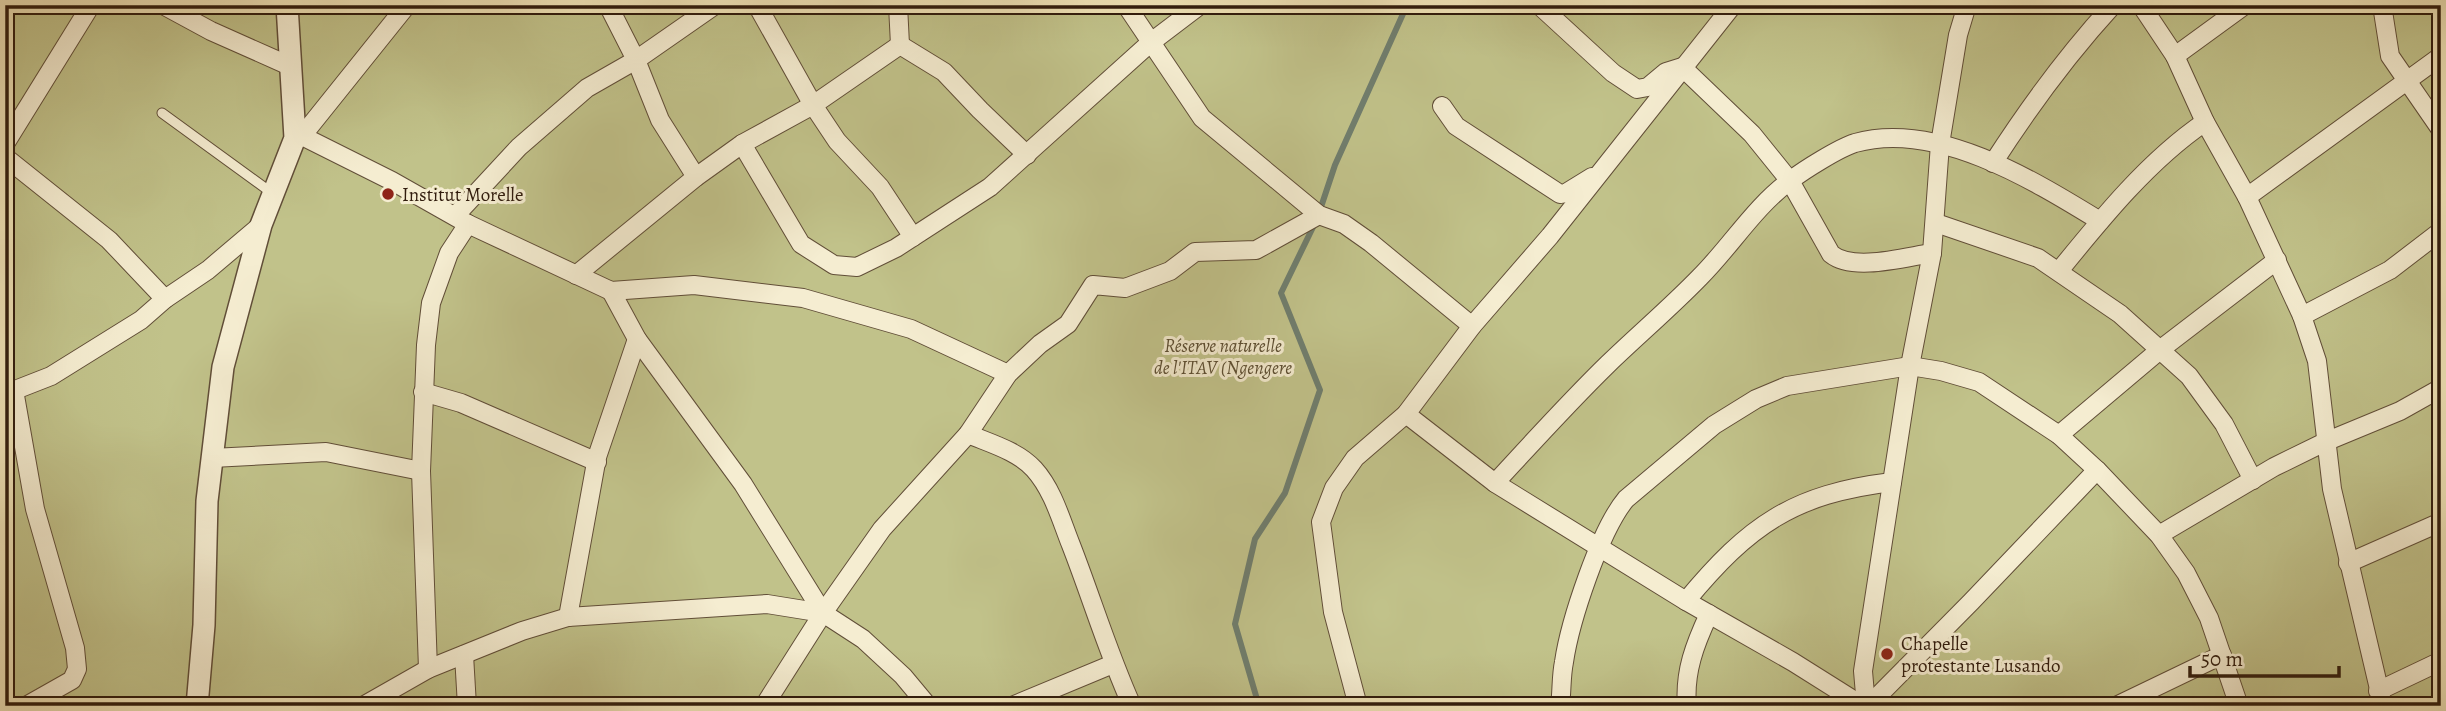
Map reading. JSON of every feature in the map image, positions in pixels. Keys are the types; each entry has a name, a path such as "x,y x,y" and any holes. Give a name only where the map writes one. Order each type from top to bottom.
{"street":[{"path":"5,144 91,5"},
{"path":"163,5 211,31 292,67"},
{"path":"287,5 299,137"},
{"path":"197,706 204,625 207,501 223,367 261,225 299,137 407,5"},
{"path":"608,5 636,60 660,120 696,177"},
{"path":"428,669 421,471 423,392 431,303 461,220 519,147 577,96 636,60 715,5"},
{"path":"757,5 813,105 837,141 880,187 913,237"},
{"path":"898,5 900,45"},
{"path":"1126,5 1202,118 1319,215 1344,224 1371,243 1472,326"},
{"path":"742,144 801,244 834,265 857,267 913,237 990,187 1150,43 1200,5"},
{"path":"1539,5 1613,73 1637,89 1648,87 1665,72 1682,66"},
{"path":"1358,706 1333,612 1321,522 1334,488 1355,457 1406,414 1472,326 1601,173 1682,66 1733,5"},
{"path":"1865,706 1863,671 1910,366 1932,253 1941,144 1958,35 1967,5"},
{"path":"1993,163 2022,118 2078,43 2113,5"},
{"path":"2141,5 2175,56 2205,122 2247,197 2302,316 2317,361 2332,489 2380,698 2441,661"},
{"path":"2175,56 2245,5"},
{"path":"2382,5 2390,56 2441,130"},
{"path":"576,275 696,177 742,144 813,105 900,45"},
{"path":"900,45 944,72 1027,156"},
{"path":"2247,197 2441,56"},
{"path":"1682,66 1752,134 1790,181 1831,254 1839,260 1853,263 1885,261 1932,253"},
{"path":"1442,106 1457,126 1560,194 1601,173"},
{"path":"2059,271 2100,221 2182,138 2205,122"},
{"path":"299,137 461,220 611,291 694,285 803,298 911,329 1008,374"},
{"path":"1495,483 1588,384 1701,277 1768,201 1790,181 1851,144 1870,140 1913,138 1941,144 2032,179 2100,221"},
{"path":"5,157 110,240 165,299"},
{"path":"764,706 823,613 882,529 968,434 1008,374 1040,344 1068,324 1093,285 1125,288 1170,271 1195,252 1256,250 1319,215"},
{"path":"1936,223 2039,258 2120,314 2189,376 2224,424 2253,480"},
{"path":"26,706 72,680 77,669 75,649 35,509 9,392 51,376 141,320 165,299 208,270 261,225"},
{"path":"2302,316 2390,270 2441,231"},
{"path":"2059,435 2161,349 2277,260"},
{"path":"611,291 637,339 743,484 823,613"},
{"path":"568,617 597,462 637,339"},
{"path":"1560,706 1564,661 1583,591 1617,510 1626,499 1714,425 1756,399 1787,386 1910,366 1941,371 1979,382 2059,435 2097,470 2159,536 2186,573 2209,618 2239,706"},
{"path":"2159,536 2253,480 2325,442 2400,411 2441,388"},
{"path":"423,392 461,403 597,462"},
{"path":"1406,414 1495,483 1686,601 1865,706"},
{"path":"968,434 1012,453 1033,467 1044,483 1056,505 1113,664 1132,706"},
{"path":"212,458 326,452 421,471"},
{"path":"1865,706 1971,602 2097,470"},
{"path":"1686,601 1735,547 1770,519 1825,495 1892,482"},
{"path":"2348,563 2441,522"},
{"path":"363,706 428,669 522,631 568,617 767,604 823,613 863,639 904,676 928,706"},
{"path":"1687,706 1686,688 1693,647 1709,614"},
{"path":"464,655 467,706"},
{"path":"2116,706 2221,655"},
{"path":"1012,706 1113,664"}],"lane":[{"path":"162,113 273,194"}],"green space":[{"name":"Réserve naturelle de l'ITAV (Ngengere","path":"5,5 2441,5 2441,706 5,706"}],"waterway":[{"path":"1319,213 1335,165 1407,5"},
{"path":"1259,706 1235,624 1255,539 1285,493 1320,390 1281,293 1315,223"}],"place":[{"name":"Institut Morelle","path":"388,194"},
{"name":"Chapelle protestante Lusando","path":"1887,654"}]}
